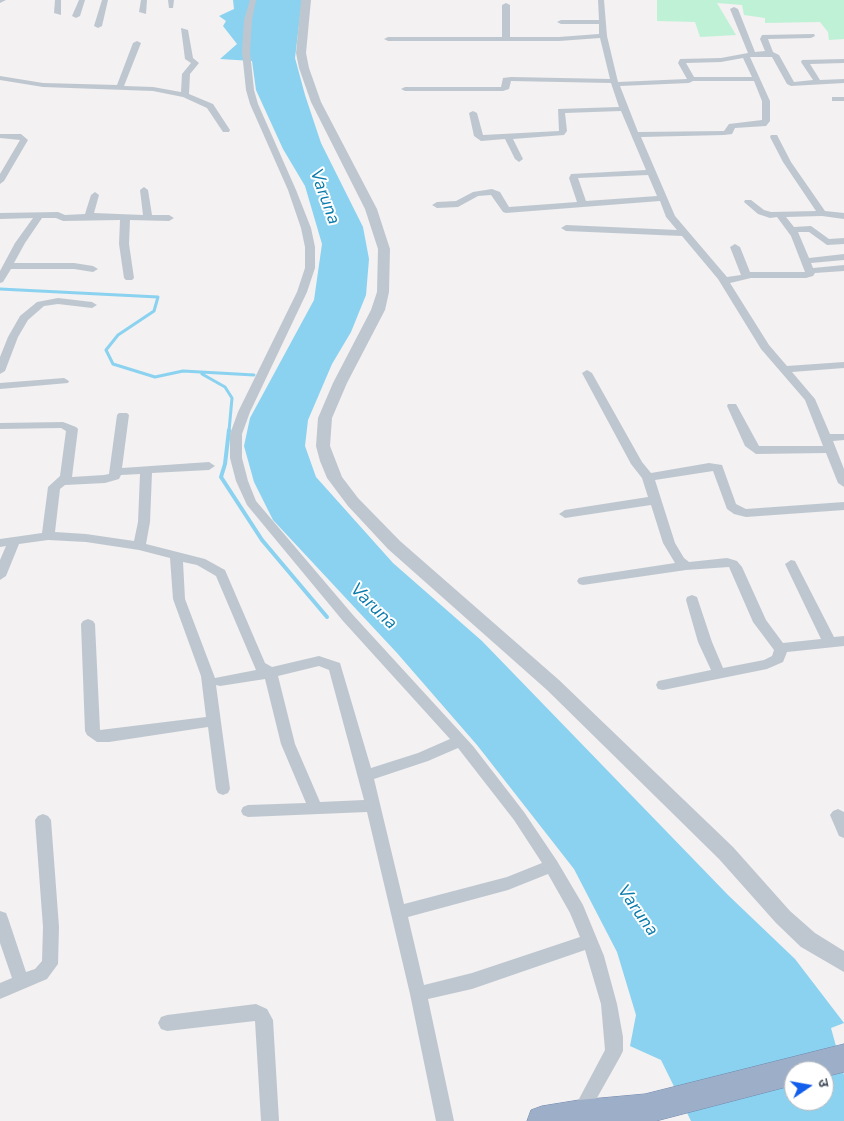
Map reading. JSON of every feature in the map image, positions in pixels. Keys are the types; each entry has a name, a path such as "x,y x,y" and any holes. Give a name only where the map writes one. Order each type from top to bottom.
{"highway":[{"path":"542,1121 579,1115 647,1115 844,1058"}],"street":[{"path":"58,0 58,13"},
{"path":"76,16 82,0"},
{"path":"98,26 105,0"},
{"path":"143,12 144,0"},
{"path":"252,0 248,20 246,52 250,90 254,104 292,190 306,228 310,247 310,268 302,292 244,412 236,434 236,458 242,481 251,502 348,618 460,741 519,816 552,866 577,910 596,956 610,1004 614,1037 614,1051 579,1115"},
{"path":"306,0 301,53 304,68 316,102 371,209 384,249 383,292 378,310 340,383 325,418 323,446 327,461 335,478 353,502 394,545 582,712 726,853 782,917 808,940 844,962"},
{"path":"601,0 603,36 614,82 623,109 637,135 671,217 723,281 765,348 810,399 844,483"},
{"path":"506,5 506,38"},
{"path":"637,135 727,133 732,126 763,124 766,121 766,101 750,61 734,9"},
{"path":"559,39 562,19 601,22"},
{"path":"184,30 189,59 194,63 186,74 185,95"},
{"path":"388,40 559,39 603,36"},
{"path":"811,36 765,37 764,39 788,83 844,81"},
{"path":"119,89 137,43"},
{"path":"690,79 682,63 683,61 721,60 748,54 770,53"},
{"path":"818,83 805,62 844,61"},
{"path":"0,78 43,85 153,89 185,95 210,106 226,130"},
{"path":"405,89 503,89 506,87 505,81 507,79 614,82 757,78"},
{"path":"473,113 479,137 562,132 561,111 623,109"},
{"path":"507,135 519,159"},
{"path":"0,136 24,137 0,181"},
{"path":"774,137 787,162 822,213"},
{"path":"582,204 573,178 574,176 652,172"},
{"path":"144,190 148,218"},
{"path":"437,205 458,204 476,194 492,192 497,194 506,210 663,198"},
{"path":"89,216 95,196"},
{"path":"748,202 765,214 822,213 844,216"},
{"path":"0,216 58,214 64,218 89,216 168,218"},
{"path":"0,280 20,243 40,215"},
{"path":"780,215 796,236 810,271"},
{"path":"125,218 124,244 128,278"},
{"path":"566,228 685,233"},
{"path":"792,230 811,229 827,242 844,241"},
{"path":"736,247 747,275"},
{"path":"805,261 844,257"},
{"path":"8,266 74,266 93,269"},
{"path":"723,281 746,278 747,275 806,275 810,274 810,271 844,268"},
{"path":"0,371 12,337 24,318 41,304 58,301 92,305"},
{"path":"784,369 844,365"},
{"path":"587,373 637,464 648,477 669,543 680,561 686,566"},
{"path":"0,386 64,381"},
{"path":"732,406 751,446 756,450 828,443 844,437"},
{"path":"48,536 54,487 65,481 113,477 116,472 124,415"},
{"path":"0,426 63,425 72,429 65,481"},
{"path":"116,472 209,466"},
{"path":"648,477 708,467 718,468 731,506 738,511 746,513 844,506"},
{"path":"139,546 144,522 146,470"},
{"path":"565,514 656,500"},
{"path":"0,543 48,536 86,538 139,546 176,555 201,562 221,573 260,666 270,673 288,744 316,809"},
{"path":"0,576 14,541"},
{"path":"176,555 179,599 208,676 223,788"},
{"path":"582,580 727,562 733,564 760,622 774,643 781,648 844,641"},
{"path":"791,564 830,643"},
{"path":"692,600 705,642 719,674"},
{"path":"88,624 92,731 97,736 109,736 213,721"},
{"path":"663,686 775,661 781,648"},
{"path":"220,681 270,673 319,661 328,662 335,667 366,776 399,912 445,1121"},
{"path":"366,776 423,757 460,741"},
{"path":"248,811 373,806"},
{"path":"838,815 844,832"},
{"path":"0,991 40,974 50,964 51,927 43,820"},
{"path":"399,912 508,883 552,866"},
{"path":"0,918 21,982"},
{"path":"418,994 472,980 590,941"},
{"path":"168,1023 256,1012 261,1015 264,1020 270,1121"}],"green space":[{"path":"657,0 844,0 844,39 829,40 828,32 820,22 765,23 765,18 744,15 742,5 717,3 736,35 700,37 695,22 657,21"}],"water":[{"name":"Varuna","path":"233,0 302,0 295,58 321,143 363,227 369,259 366,295 351,332 332,364 308,420 305,446 316,477 393,563 482,641 728,895 795,959 844,1023 831,1028 844,1075 844,1121 691,1121 661,1060 630,1046 636,1015 617,952 574,869 477,745 397,653 273,520 254,482 244,446 250,418 314,300 322,244 305,186 283,149 256,90 252,61 220,59 237,44 223,26 226,21 219,16 234,9"}],"waterway":[{"path":"0,289 158,297 154,311 118,335 106,350 113,364 155,377 183,371 254,375"},
{"path":"202,374 225,387 232,398 229,431"},
{"path":"229,430 225,464 221,477 262,540 327,617"}]}
